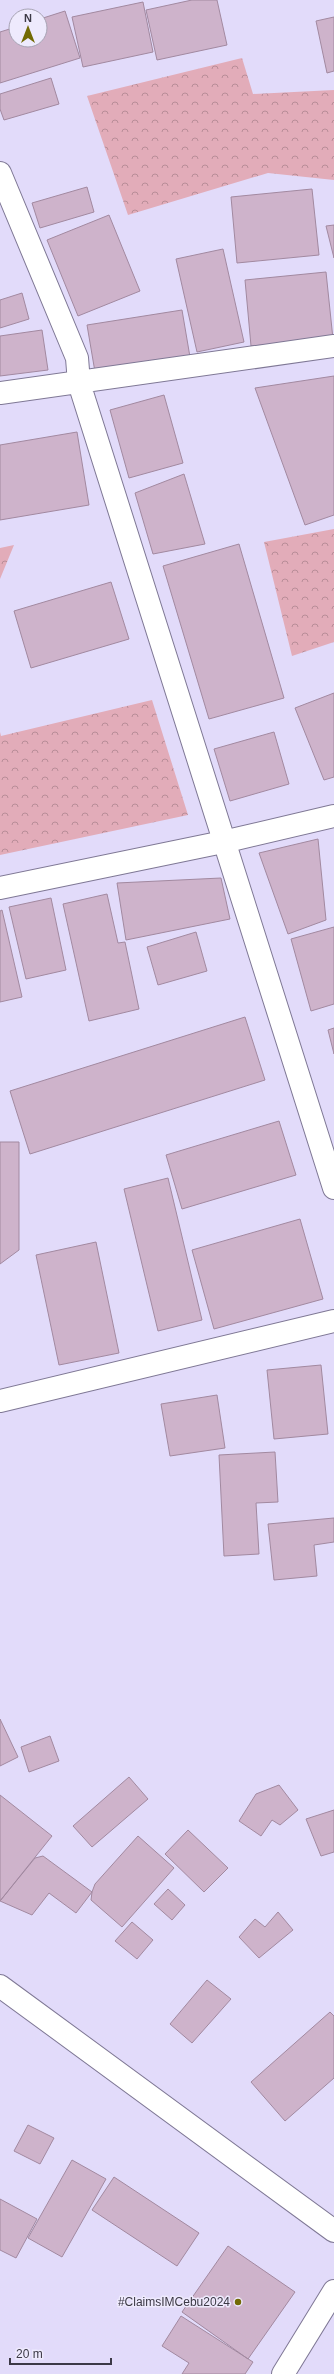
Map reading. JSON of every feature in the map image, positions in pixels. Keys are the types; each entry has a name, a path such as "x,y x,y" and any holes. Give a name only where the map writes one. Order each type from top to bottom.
{"street":[{"path":"0,173 77,358 79,383 223,842 334,1188"},
{"path":"0,393 334,346"},
{"path":"0,888 223,842 334,816"},
{"path":"0,1401 334,1321"},
{"path":"0,1986 334,2231"},
{"path":"283,2374 334,2291"}],"green space":[{"path":"242,58 253,94 334,90 334,180 268,173 128,215 87,96"},
{"path":"334,529 334,642 292,656 264,542"},
{"path":"14,545 0,579 0,548"},
{"path":"152,700 188,815 0,855 0,732 1,736"}],"building":[{"path":"192,0 217,0 227,45 157,60 146,10"},
{"path":"143,2 153,52 83,67 72,17"},
{"path":"65,11 80,58 0,83 0,32 8,30 8,48 48,48 48,16"},
{"path":"334,17 334,71 327,73 316,21"},
{"path":"51,78 59,104 4,120 0,109 0,94"},
{"path":"87,187 94,212 40,228 32,203"},
{"path":"312,189 319,255 237,263 231,197"},
{"path":"109,215 140,291 78,316 47,240"},
{"path":"334,225 334,258 326,226"},
{"path":"223,249 244,342 197,352 176,259"},
{"path":"326,272 333,339 251,346 245,280"},
{"path":"22,293 29,319 0,328 0,300"},
{"path":"182,310 190,357 95,372 87,325"},
{"path":"42,330 48,370 0,376 0,336"},
{"path":"334,376 334,515 305,525 255,388"},
{"path":"164,395 183,463 129,478 110,410"},
{"path":"77,432 89,505 0,520 0,445"},
{"path":"184,474 205,544 153,554 135,493"},
{"path":"239,544 284,698 209,719 163,566"},
{"path":"111,582 129,639 31,668 14,611"},
{"path":"334,693 334,777 324,780 295,708"},
{"path":"274,732 289,784 230,801 214,749"},
{"path":"318,839 326,920 288,934 259,853"},
{"path":"221,878 230,919 126,940 117,883"},
{"path":"107,894 118,943 125,942 139,1009 89,1021 63,904"},
{"path":"51,898 66,970 26,979 9,907"},
{"path":"2,910 22,997 0,1002 0,911"},
{"path":"334,927 334,1004 311,1011 291,939"},
{"path":"196,932 207,971 158,985 147,947"},
{"path":"245,1017 265,1080 30,1154 10,1091"},
{"path":"334,1028 334,1054 328,1030"},
{"path":"279,1121 296,1175 182,1209 166,1155"},
{"path":"0,1142 19,1142 19,1250 0,1264"},
{"path":"168,1178 202,1320 158,1331 124,1189"},
{"path":"300,1219 323,1299 214,1329 192,1250"},
{"path":"96,1242 119,1353 59,1365 36,1255"},
{"path":"321,1365 328,1434 274,1439 267,1370"},
{"path":"217,1395 225,1448 170,1456 161,1404"},
{"path":"275,1452 278,1502 256,1503 259,1554 224,1556 219,1455"},
{"path":"334,1518 334,1542 314,1545 317,1576 274,1580 268,1524"},
{"path":"0,1719 18,1757 0,1766"},
{"path":"50,1736 59,1761 29,1772 21,1747"},
{"path":"129,1777 148,1799 92,1847 73,1826"},
{"path":"279,1785 298,1810 280,1825 272,1820 261,1836 239,1821 256,1794"},
{"path":"0,1795 52,1836 0,1901"},
{"path":"334,1810 334,1852 321,1856 306,1819"},
{"path":"188,1830 228,1868 204,1892 165,1854"},
{"path":"138,1836 174,1868 122,1927 91,1900 92,1892 95,1884"},
{"path":"43,1856 92,1892 76,1913 49,1893 32,1915 0,1901 35,1858"},
{"path":"168,1889 185,1905 172,1920 154,1904"},
{"path":"278,1912 293,1930 259,1958 239,1937 255,1919 265,1927"},
{"path":"132,1922 153,1940 137,1959 115,1941"},
{"path":"207,1980 231,1999 192,2043 170,2024"},
{"path":"330,2012 334,2016 334,2078 285,2121 251,2082"},
{"path":"28,2125 54,2138 40,2164 14,2151"},
{"path":"72,2160 106,2179 62,2257 28,2238"},
{"path":"114,2177 199,2233 177,2266 92,2210"},
{"path":"0,2199 37,2219 16,2258 0,2250"},
{"name":"#ClaimsIMCebu2024","path":"228,2246 295,2292 248,2359 182,2312"},
{"path":"181,2316 253,2362 245,2374 182,2374 189,2363 162,2346"}],"place":[{"name":"#ClaimsIMCebu2024","path":"238,2302"}]}
